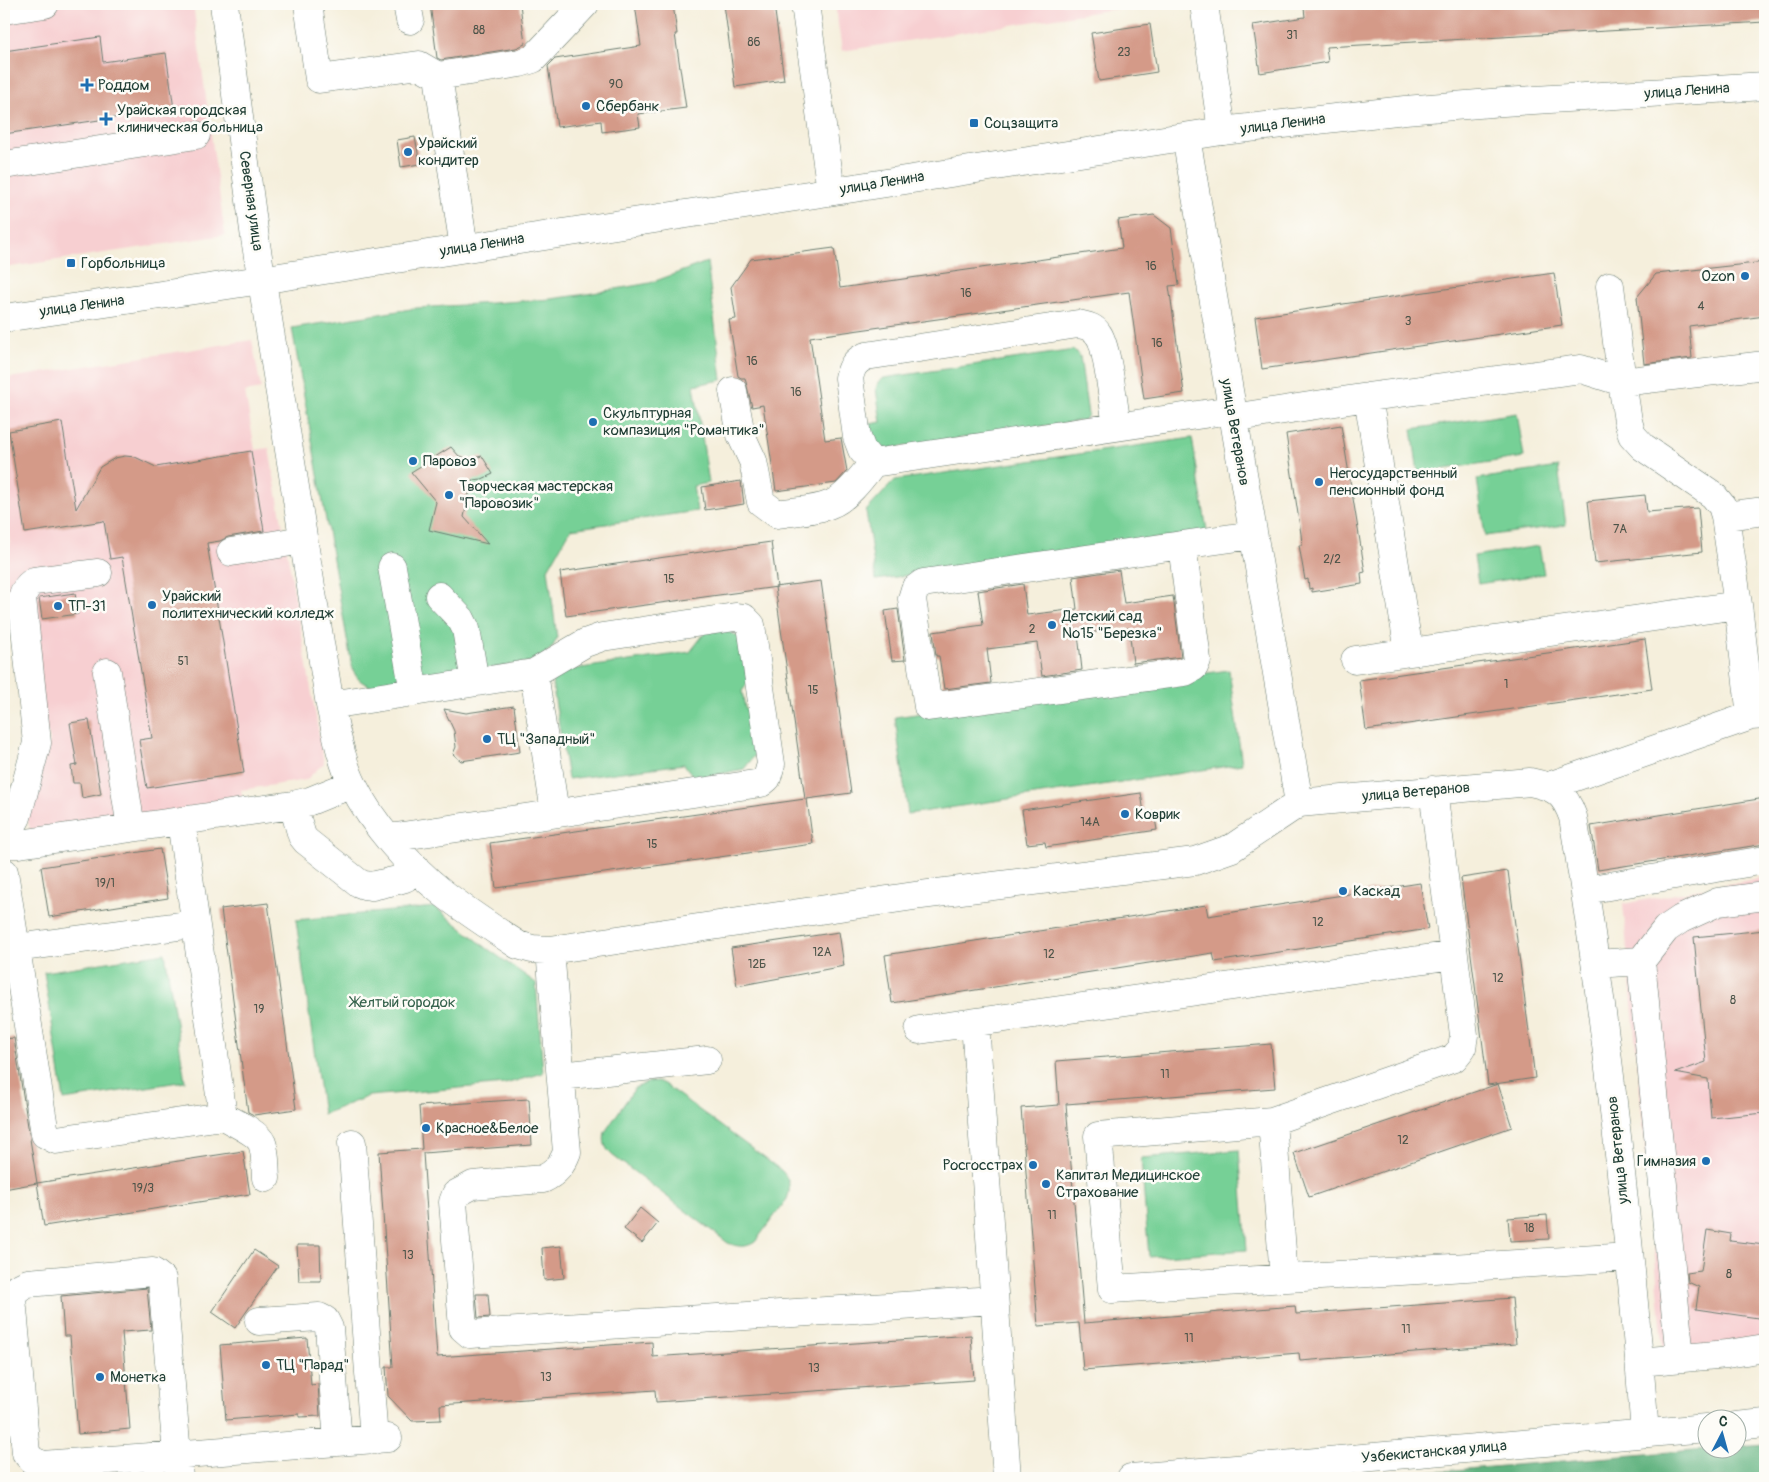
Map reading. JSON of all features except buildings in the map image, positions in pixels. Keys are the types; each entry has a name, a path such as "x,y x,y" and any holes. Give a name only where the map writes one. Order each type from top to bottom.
{"street":[{"path":"4,10 45,4"},
{"name":"Северная улица","path":"224,4 262,279 330,705 340,748 352,784 369,812 414,867 442,892 518,945 532,949 550,950 921,895 1195,861 1232,848 1299,803"},
{"path":"308,4 319,79 419,66 438,76 520,63 533,59 585,4"},
{"path":"805,4 832,191"},
{"path":"1204,4 1222,131"},
{"path":"438,76 464,248"},
{"name":"улица Ленина","path":"4,318 1222,131 1434,108 1765,86"},
{"path":"4,165 196,135"},
{"name":"улица Ветеранов","path":"1186,137 1299,803 1530,782 1549,786 1569,806 1573,817 1596,964 1614,1110 1645,1433"},
{"path":"1549,786 1758,715 1722,506 1713,495 1643,447 1632,435 1628,421 1610,286"},
{"path":"873,463 862,450 857,437 849,378 851,369 857,360 866,356 1078,324 1091,327 1100,335 1104,348 1117,426"},
{"path":"733,391 741,435 753,461 761,502 777,514 832,504 860,480 873,463 1117,426 1368,398 1580,369 1621,373 1765,365"},
{"path":"1368,398 1409,652"},
{"path":"1725,516 1765,511"},
{"path":"1182,545 1197,660 1194,668 1185,672 928,707 912,600 915,589 922,582 1182,545 1253,535"},
{"path":"231,552 303,540"},
{"path":"392,567 414,692"},
{"path":"98,572 34,581 24,591 22,598 37,743 17,817 4,843 19,844 293,805 310,801 352,784"},
{"path":"439,596 461,619 466,629 475,682"},
{"path":"1355,660 1738,606"},
{"path":"330,705 534,673 585,643 602,637 735,617 744,618 751,625 771,764 767,778 761,783 389,838"},
{"path":"107,672 131,828"},
{"path":"534,673 555,813"},
{"path":"1433,790 1464,1035 1462,1048 1454,1058 1272,1121 1098,1136 1112,1289 1629,1257"},
{"path":"293,805 302,836 306,841 359,883 372,886 398,880 404,878 414,867"},
{"path":"181,821 194,924 223,1116"},
{"path":"1585,890 1765,860"},
{"path":"4,872 7,914 16,948 45,1134 56,1140 223,1116 256,1135 260,1140 263,1145 266,1178"},
{"path":"1680,1358 1641,961 1666,929 1681,919 1718,902 1765,896"},
{"path":"16,948 194,924"},
{"path":"550,950 567,1152 562,1164 552,1175 543,1179 472,1185 456,1194 453,1202 463,1328 470,1334 994,1300"},
{"path":"919,1030 1454,955"},
{"path":"1596,964 1641,961"},
{"path":"975,1023 1007,1478"},
{"path":"560,1076 707,1060"},
{"path":"1272,1121 1284,1277"},
{"path":"178,1467 162,1279 153,1272 28,1283 16,1289 12,1298 26,1453 32,1460 42,1465 178,1467 338,1442 381,1439 352,1144"},
{"path":"259,1321 319,1317 325,1320 329,1328 338,1442"},
{"path":"1639,1362 1727,1354 1765,1348"},
{"path":"1746,1425 1765,1423"},
{"name":"Узбекистанская улица","path":"1131,1478 1696,1429"}],"shaded area":[{"name":"Урайская городская клиническая больница","path":"4,4 193,4 225,235 4,268"},
{"path":"835,4 1147,4 842,51"},
{"name":"Урайский политехнический колледж","path":"252,340 261,389 245,392 255,450 269,448 324,763 306,780 241,790 243,801 31,832 26,816 50,740 14,643 4,570 4,553 10,544 4,509 4,378"},
{"name":"Гимназия","path":"1765,877 1765,1359 1665,1367 1623,904"}],"green space":[{"path":"707,262 722,380 694,385 709,483 693,486 697,511 571,529 548,569 557,638 552,648 535,661 372,687 360,680 355,675 351,661 292,328 417,308 551,299 587,294 650,283"},
{"path":"1074,350 1080,356 1088,415 1084,420 879,450 873,448 864,425 881,422 876,389 878,382 884,378"},
{"path":"1517,413 1524,457 1418,473 1412,429"},
{"path":"1192,438 1207,531 876,580 866,511 895,480"},
{"path":"1558,467 1566,525 1485,536 1477,479"},
{"path":"1539,546 1544,574 1478,584 1474,556"},
{"path":"707,630 726,630 739,637 749,682 742,691 745,708 751,713 755,755 744,769 695,779 684,764 568,779 552,682 561,671 690,652"},
{"path":"1229,670 1242,764 908,814 895,717"},
{"name":"Желтый городок","path":"435,907 488,949 536,983 543,1073 505,1084 369,1096 323,1114 296,920"},
{"path":"165,953 185,1081 64,1100 44,972"},
{"path":"657,1081 664,1084 782,1171 787,1178 789,1191 787,1199 755,1242 742,1246 728,1243 612,1155 608,1150 604,1142 605,1132 635,1088"},
{"path":"1239,1150 1247,1250 1149,1257 1141,1158"},
{"path":"1765,1444 1765,1478 1359,1478 1696,1450 1696,1460 1746,1460 1746,1445"}],"place":[{"name":"Роддом","path":"87,85"},
{"name":"Сбербанк","path":"586,106"},
{"name":"Урайская городская клиническая больница","path":"106,119"},
{"name":"Соцзащита","path":"974,123"},
{"name":"Урайский кондитер","path":"408,152"},
{"name":"Горбольница","path":"71,263"},
{"name":"Ozon","path":"1745,276"},
{"name":"Скульптурная компазиция \"Романтика\"","path":"593,422"},
{"name":"Паровоз","path":"413,461"},
{"name":"Негосударственный пенсионный фонд","path":"1319,482"},
{"name":"Творческая мастерская \"Паровозик\"","path":"449,495"},
{"name":"Урайский политехнический колледж","path":"152,605"},
{"name":"ТП-31","path":"58,606"},
{"name":"Детский сад №15 \"Березка\"","path":"1052,625"},
{"name":"ТЦ \"Западный\"","path":"487,739"},
{"name":"Коврик","path":"1125,814"},
{"name":"Каскад","path":"1343,891"},
{"name":"Красное&Белое","path":"426,1128"},
{"name":"Гимназия","path":"1706,1161"},
{"name":"Росгосстрах","path":"1033,1165"},
{"name":"Капитал Медицинское Страхование","path":"1046,1184"},
{"name":"ТЦ \"Парад\"","path":"266,1365"},
{"name":"Монетка","path":"100,1377"}]}
